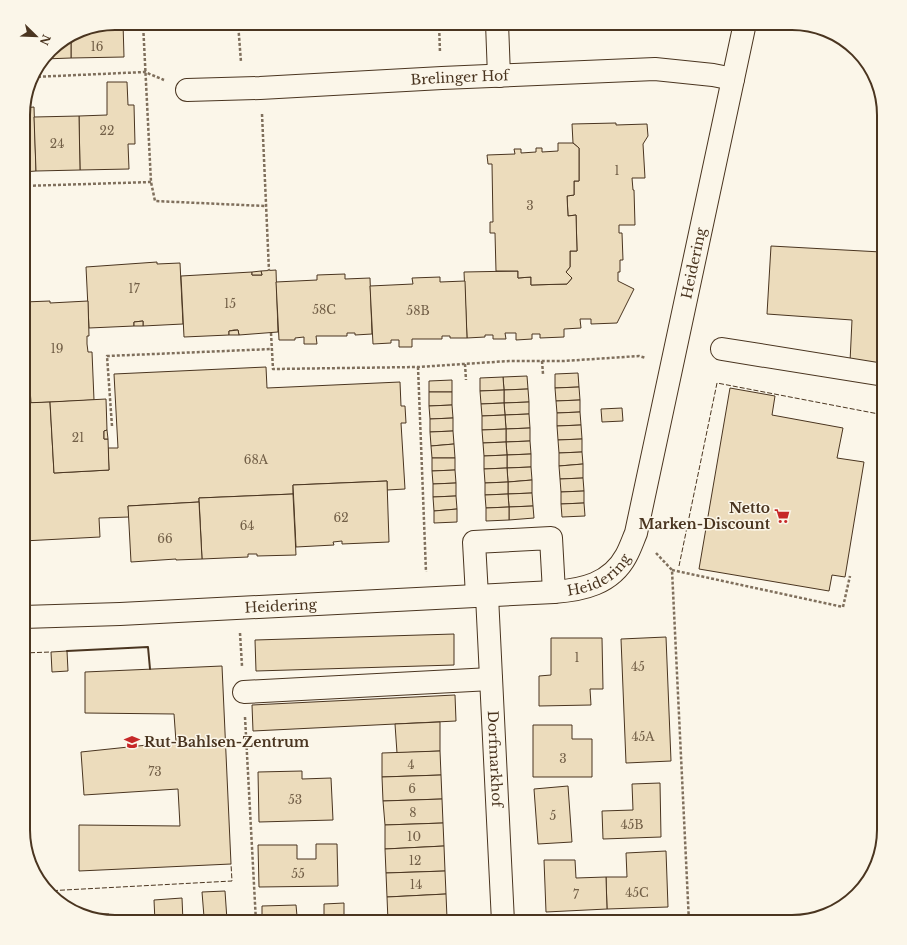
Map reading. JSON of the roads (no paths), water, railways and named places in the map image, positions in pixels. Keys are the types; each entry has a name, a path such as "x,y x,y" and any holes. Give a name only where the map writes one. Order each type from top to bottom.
{"street":[{"path":"497,30 499,76"},
{"name":"Heidering","path":"30,617 120,614 569,591 592,586 612,575 626,557 636,533 744,30"},
{"name":"Brelinger Hof","path":"187,90 260,88 442,78 655,69 713,75 733,79"},
{"path":"722,349 877,374"},
{"name":"Dorfmarkhof","path":"503,915 491,679 482,596 474,542 551,538 554,592"},
{"path":"244,692 491,679"}],"place":[{"name":"Netto Marken-Discount","path":"782,516"},
{"name":"Rut-Bahlsen-Zentrum","path":"132,742"}]}
